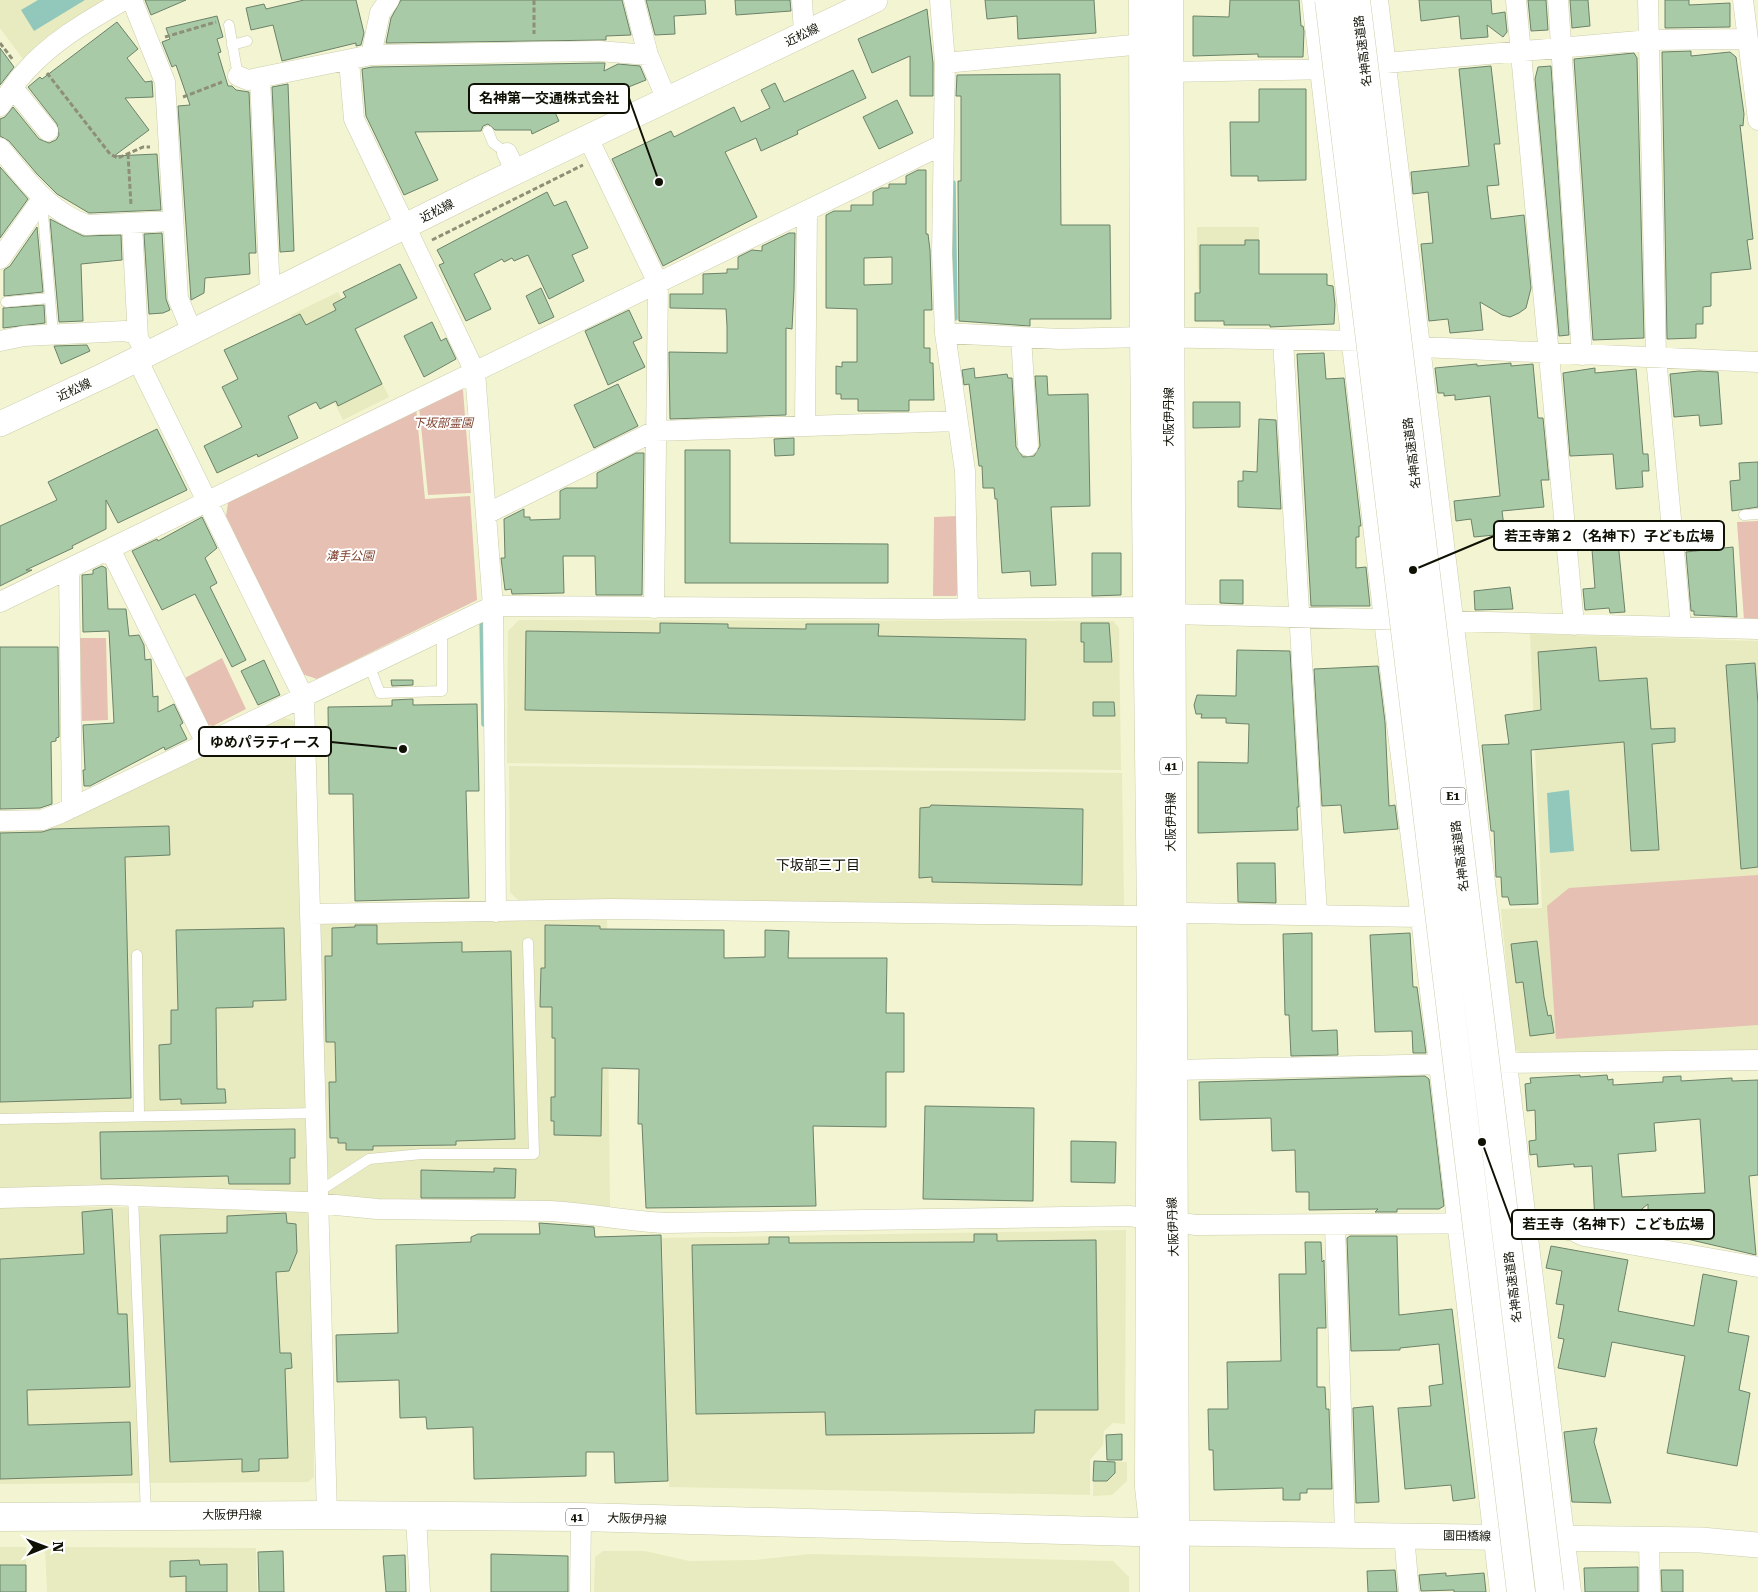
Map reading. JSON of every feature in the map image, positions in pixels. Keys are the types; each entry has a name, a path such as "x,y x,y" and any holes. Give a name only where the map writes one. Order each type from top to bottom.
{"main road":[{"name":"大阪伊丹線","path":"0,1517 327,1514 581,1517 1164,1533 1149,1487 1160,1220 1162,916 1156,338 1143,44 1143,0"},
{"name":"大阪伊丹線","path":"1156,338 1169,72 1169,0"},
{"name":"E1","path":"1329,0 1521,1592"},
{"name":"名神高速道路","path":"1356,0 1550,1592"},
{"name":"大阪伊丹線","path":"1160,1220 1174,1070 1162,916"},
{"path":"1154,1592 1164,1533"},
{"path":"1164,1533 1175,1592"}],"street":[{"path":"0,106 37,60 76,28 124,0"},
{"path":"132,0 163,74 178,298 192,332"},
{"path":"371,55 380,13 389,0"},
{"path":"634,0 648,55 667,100"},
{"path":"802,0 804,34"},
{"name":"近松線","path":"0,424 141,351 192,332 404,228 512,162 588,138 875,0"},
{"path":"940,0 945,63 942,145 945,333 965,471 968,609"},
{"path":"1312,0 1500,1592"},
{"path":"1378,0 1455,622 1486,904 1571,1592"},
{"path":"1516,0 1574,625"},
{"path":"1558,0 1582,355"},
{"path":"1648,0 1656,358 1681,627"},
{"path":"1743,0 1758,120"},
{"path":"1169,72 1320,71 1386,62 1650,40 1748,39"},
{"path":"945,63 1143,44"},
{"path":"238,76 248,80 371,55 599,51 648,55"},
{"path":"349,61 354,119 404,228 474,372 493,606 496,912"},
{"path":"260,78 270,293"},
{"path":"13,88 48,131"},
{"path":"588,138 658,283 654,431 654,608"},
{"path":"0,602 942,145"},
{"path":"0,148 42,199 87,225 173,221"},
{"path":"0,259 42,199"},
{"path":"805,426 807,211"},
{"path":"132,223 141,351"},
{"path":"0,342 24,336 125,331 136,334 141,351 208,501 304,697 327,1514"},
{"path":"945,333 1060,339 1156,338 1421,343 1582,355 1758,362"},
{"path":"1021,337 1028,446"},
{"path":"1283,340 1317,915"},
{"path":"486,514 654,431 957,421"},
{"path":"110,549 206,744"},
{"path":"69,569 72,808"},
{"path":"0,821 42,820 72,808 493,606 1158,611 1300,618 1758,629"},
{"path":"310,914 611,909 1162,916 1187,913 1421,915 1486,904"},
{"path":"1174,1070 1506,1062 1758,1060"},
{"path":"0,1198 133,1196 318,1198 396,1210 576,1212 621,1220 665,1223 1130,1216 1196,1225 1526,1222 1574,1230 1584,1236 1701,1259 1758,1267"},
{"path":"1335,1225 1345,1534"},
{"path":"416,1516 420,1592"},
{"path":"580,1592 581,1517"},
{"name":"園田橋線","path":"1164,1533 1701,1540 1758,1545"},
{"path":"1404,1535 1409,1592"},
{"path":"1649,1539 1650,1592"}],"lane":[{"path":"226,22 238,76"},
{"path":"232,45 247,41"},
{"path":"488,131 493,143 512,162"},
{"path":"42,199 53,335"},
{"path":"6,302 50,298"},
{"path":"1744,515 1758,514"},
{"path":"369,665 380,693 442,692 442,630"},
{"path":"318,1198 369,1159 422,1154 534,1154 528,942"},
{"path":"137,955 139,1116"},
{"path":"0,1119 316,1112"},
{"path":"133,1196 146,1515"}],"path":[{"path":"534,0 534,52"},
{"path":"150,42 226,22"},
{"path":"37,60 110,154 118,158 143,147 168,145"},
{"path":"166,103 238,76"},
{"path":"128,154 132,223"},
{"path":"430,241 587,163"}],"shaded area":[{"path":"0,0 116,0 25,62 0,28"},
{"path":"1197,227 1259,227 1259,288 1198,289"},
{"path":"338,292 389,397 343,420 291,315"},
{"path":"519,620 1113,621 1119,628 1121,770 507,763 508,631"},
{"path":"1530,634 1758,641 1758,1050 1526,1055 1514,1049 1501,909 1542,908"},
{"path":"285,718 297,722 311,1188 301,1196 0,1189 0,826 79,815"},
{"path":"509,766 1122,773 1124,906 519,901 510,892"},
{"path":"607,919 610,1208 339,1200 326,1193 320,924"},
{"path":"0,1206 302,1209 313,1217 314,1477 308,1482 0,1484"},
{"path":"1126,1230 1125,1424 1113,1423 1104,1431 1103,1445 1090,1460 1090,1495 669,1487 662,1238"},
{"path":"1094,1461 1127,1462 1127,1481 1112,1495 1093,1496"},
{"path":"0,1547 26,1547 27,1592 0,1592"},
{"path":"45,1547 256,1548 257,1592 47,1592"},
{"path":"603,1551 645,1551 689,1561 755,1560 810,1554 1113,1561 1129,1577 1129,1592 594,1592 595,1557"}],"green space":[{"name":"下坂部霊園","path":"460,387 463,390 471,493 428,495 419,406"},
{"name":"溝手公園","path":"416,407 425,499 470,496 477,600 317,679 302,674 226,516 229,497"},
{"path":"959,516 959,591 956,596 933,596 934,517"},
{"path":"1758,521 1758,619 1744,620 1737,522"},
{"path":"80,638 106,638 108,720 82,721"},
{"path":"222,658 246,709 213,726 206,724 183,679"},
{"path":"1758,875 1758,1025 1556,1039 1547,906 1569,888"}],"water":[{"path":"38,0 85,0 34,31 21,10"},
{"path":"1569,790 1574,851 1550,853 1547,793"}],"building":[{"path":"145,0 186,0 151,15"},
{"path":"304,0 356,0 364,33 361,45 356,46 356,43 282,61 273,25 251,30 246,8 264,4 266,9"},
{"path":"401,0 622,0 631,35 606,36 606,40 386,43 391,18"},
{"path":"646,0 705,0 706,14 674,16 675,34 655,35"},
{"path":"735,0 790,0 791,11 736,15"},
{"path":"985,0 1094,0 1096,33 1018,39 1017,16 987,19"},
{"path":"1230,0 1299,0 1301,26 1303,26 1304,31 1303,57 1258,57 1258,54 1193,56 1193,16 1229,17"},
{"path":"1419,0 1491,0 1492,14 1505,12 1507,32 1503,37 1487,25 1488,37 1461,39 1459,16 1421,21"},
{"path":"1528,0 1546,0 1548,30 1531,31"},
{"path":"1570,0 1588,0 1590,26 1572,28"},
{"path":"1665,0 1689,0 1689,5 1730,3 1730,27 1665,28"},
{"path":"927,9 933,63 933,96 910,96 910,56 872,73 858,39"},
{"path":"217,16 223,37 217,39 221,52 218,53 228,86 232,86 236,90 249,92 256,253 249,253 250,274 205,278 204,293 191,300 178,106 190,105 176,65 172,67 162,42 170,39 166,28"},
{"path":"117,22 138,49 127,58 145,82 152,81 153,97 125,98 149,130 114,156 157,154 161,210 89,213 57,194 9,141 0,136 0,119 5,117 13,107 39,139 49,143 56,140 59,135 57,124 28,87 40,77 42,79"},
{"path":"0,48 14,67 0,85"},
{"path":"1691,51 1691,56 1730,52 1736,57 1744,114 1743,126 1740,125 1753,239 1747,240 1751,269 1711,273 1711,306 1703,307 1703,324 1696,324 1696,338 1667,339 1662,52"},
{"path":"1634,53 1637,58 1644,338 1593,340 1574,59"},
{"path":"605,63 604,71 618,64 640,66 646,80 611,94 611,97 596,97 596,106 552,106 559,121 532,134 531,130 495,130 488,124 483,126 481,131 415,132 438,180 404,195 366,116 362,69 372,67"},
{"path":"1491,66 1500,144 1494,144 1499,185 1487,186 1491,219 1524,215 1531,288 1526,308 1519,313 1510,317 1502,315 1480,302 1483,330 1450,333 1448,319 1429,321 1421,244 1433,243 1428,192 1413,194 1411,172 1469,166 1459,69"},
{"path":"1551,66 1569,335 1559,336 1535,79 1538,67"},
{"path":"853,70 866,98 797,131 798,134 761,151 756,138 725,152 757,217 663,266 612,159 671,131 674,137 734,107 741,122 770,108 761,90 775,83 784,102"},
{"path":"1060,74 1061,225 1110,225 1111,319 1030,319 1030,326 959,321 958,181 961,181 961,96 956,96 957,75"},
{"path":"288,84 294,251 280,252 272,87"},
{"path":"1259,89 1306,89 1306,180 1258,181 1258,176 1231,176 1230,122 1259,122"},
{"path":"897,100 913,133 879,149 863,117"},
{"path":"0,167 28,199 0,238"},
{"path":"918,170 926,170 926,234 928,234 930,250 932,310 924,310 924,348 930,348 930,363 933,363 934,400 909,400 909,411 858,411 858,399 841,399 841,394 836,394 836,366 842,367 842,362 857,362 857,309 826,308 826,215 834,211 851,211 851,205 873,205 873,192 881,188 889,188 889,184 906,184 906,176","holes":["892,257 892,284 864,285 864,258"]},
{"path":"547,192 554,206 566,201 588,248 572,255 584,281 549,299 528,255 514,261 512,258 504,262 502,259 474,274 491,309 466,321 439,265 444,263 437,250"},
{"path":"50,219 83,236 121,235 122,260 81,264 83,321 59,322"},
{"path":"37,227 43,292 4,296 4,270 10,266"},
{"path":"162,233 166,299 170,310 163,313 149,314 144,234"},
{"path":"789,233 795,233 792,329 786,328 786,415 670,419 669,352 727,353 727,326 726,309 670,308 670,294 703,294 703,274 727,273 727,269 738,269 738,257 752,250 762,251 762,246"},
{"path":"1245,240 1259,240 1259,274 1327,274 1327,285 1333,286 1334,324 1270,327 1270,325 1224,325 1224,321 1195,321 1195,293 1200,293 1200,245 1245,245"},
{"path":"400,264 417,298 355,329 382,384 338,406 336,401 320,409 316,402 288,416 298,438 258,457 257,454 217,473 204,446 242,427 222,387 238,379 224,350 300,314 306,325 336,310 333,304 346,297 343,292"},
{"path":"541,288 554,317 539,324 526,296"},
{"path":"44,305 45,323 3,328 3,308"},
{"path":"629,310 642,338 633,342 645,367 608,385 585,331"},
{"path":"432,322 441,341 446,338 456,359 424,377 404,336"},
{"path":"87,345 90,351 61,364 54,346"},
{"path":"1324,353 1326,379 1344,378 1361,526 1359,526 1359,537 1356,537 1356,568 1366,567 1370,606 1311,606 1297,354"},
{"path":"1511,363 1511,366 1533,364 1538,418 1543,418 1549,480 1541,480 1544,507 1502,511 1505,534 1474,537 1471,519 1456,521 1454,501 1500,496 1490,396 1455,400 1455,395 1444,396 1444,393 1438,393 1435,368"},
{"path":"974,368 975,378 1007,374 1008,378 1012,378 1016,447 1023,457 1034,456 1040,446 1035,376 1047,376 1048,395 1088,394 1090,506 1051,507 1056,585 1031,586 1030,571 1002,573 997,499 995,499 994,488 983,488 982,466 979,466 969,384 964,385 962,370"},
{"path":"1595,368 1595,373 1636,369 1643,454 1648,454 1649,471 1642,471 1643,487 1616,489 1613,454 1570,456 1563,373"},
{"path":"1699,371 1718,372 1722,424 1700,426 1699,415 1674,417 1670,374"},
{"path":"618,384 638,426 594,448 574,405"},
{"path":"1193,402 1240,402 1240,427 1193,428"},
{"path":"1259,419 1276,420 1281,509 1238,507 1238,481 1243,481 1243,471 1257,472"},
{"path":"157,429 187,490 118,523 106,500 106,529 72,546 73,548 26,570 32,570 0,586 0,526 57,500 48,482"},
{"path":"794,438 794,455 775,456 774,439"},
{"path":"685,450 730,450 730,543 888,544 888,583 685,583"},
{"path":"636,453 644,453 642,595 596,595 595,556 563,556 564,593 512,594 511,589 505,590 501,558 505,558 504,519 524,509 524,517 530,517 530,520 560,519 560,491 566,488 597,488 597,473"},
{"path":"1758,462 1758,507 1732,511 1730,481 1740,480 1739,463"},
{"path":"202,517 217,548 205,558 217,583 210,587 246,660 232,667 195,594 162,610 132,551 157,539 158,541"},
{"path":"1616,522 1625,612 1610,613 1609,608 1585,610 1583,589 1595,588 1590,524"},
{"path":"1733,547 1737,617 1694,615 1694,611 1691,611 1686,552"},
{"path":"1092,553 1121,553 1121,595 1092,596"},
{"path":"102,566 106,568 108,609 126,609 129,636 139,635 144,645 145,660 151,659 153,697 158,696 158,712 174,704 183,723 180,725 187,739 165,750 164,747 90,786 84,786 83,725 114,723 109,631 83,632 82,575 93,574 93,570"},
{"path":"1220,580 1243,580 1243,604 1220,603"},
{"path":"1510,587 1513,609 1475,610 1474,591"},
{"path":"660,623 728,624 728,628 806,629 806,624 879,624 878,636 1026,639 1025,720 525,710 526,631 660,633"},
{"path":"1081,623 1109,623 1112,662 1084,662 1084,642 1081,642"},
{"path":"0,647 58,647 59,737 56,738 56,741 51,742 52,804 40,808 0,809"},
{"path":"1596,647 1599,681 1647,678 1651,729 1675,728 1675,742 1652,744 1659,850 1631,851 1624,742 1531,750 1538,904 1510,905 1508,897 1502,897 1501,877 1496,877 1494,831 1491,831 1482,745 1509,744 1505,715 1541,710 1538,652"},
{"path":"1237,650 1290,651 1299,807 1297,807 1298,830 1198,833 1198,762 1248,763 1249,724 1226,723 1226,718 1201,718 1202,714 1196,714 1194,705 1197,695 1236,696"},
{"path":"264,660 280,695 258,705 241,671"},
{"path":"1755,663 1758,704 1758,867 1741,869 1726,665"},
{"path":"1378,666 1385,722 1389,806 1395,805 1398,829 1344,833 1341,805 1322,806 1314,669"},
{"path":"391,680 413,680 413,685 392,686"},
{"path":"413,699 413,705 477,704 479,791 466,791 469,898 355,901 353,794 329,794 328,707 392,706 392,700"},
{"path":"1093,702 1114,702 1115,716 1093,716"},
{"path":"931,805 1083,809 1082,885 932,882 932,877 919,878 920,808 930,807"},
{"path":"169,826 170,855 125,857 131,1098 0,1102 0,833 42,832 52,829"},
{"path":"1237,863 1275,863 1276,903 1238,902"},
{"path":"355,925 377,925 377,944 462,942 462,952 511,951 515,1139 456,1141 456,1145 373,1146 373,1150 346,1150 346,1143 338,1143 338,1138 330,1138 329,1082 336,1082 335,1042 326,1042 325,956 332,956 332,928 355,927"},
{"path":"545,925 600,926 600,929 724,930 724,958 765,957 765,930 789,931 788,958 887,958 886,1013 904,1013 904,1072 886,1072 886,1127 813,1126 816,1206 646,1208 642,1124 638,1124 639,1069 602,1068 601,1136 554,1135 554,1121 551,1121 551,1097 555,1097 555,1038 552,1038 552,1007 540,1007 541,968 545,968"},
{"path":"284,928 286,1000 253,1001 253,1007 216,1008 217,1089 225,1089 226,1103 181,1104 181,1099 160,1100 159,1045 171,1044 171,1010 178,1010 176,930"},
{"path":"1312,933 1312,1031 1337,1030 1338,1055 1291,1056 1289,1015 1285,1015 1283,934"},
{"path":"1410,933 1413,987 1417,987 1426,1053 1413,1053 1412,1031 1375,1032 1370,935"},
{"path":"1537,941 1544,997 1548,1016 1551,1015 1554,1033 1530,1036 1523,982 1516,983 1511,944"},
{"path":"1607,1075 1608,1080 1613,1079 1613,1085 1663,1082 1663,1077 1681,1076 1681,1081 1732,1078 1732,1081 1758,1080 1758,1175 1749,1176 1756,1255 1648,1230 1648,1204 1616,1230 1611,1229 1611,1224 1600,1225 1599,1221 1595,1222 1592,1166 1574,1167 1574,1164 1538,1167 1537,1154 1530,1155 1529,1141 1536,1140 1535,1110 1527,1111 1525,1084 1531,1083 1530,1078","holes":["1700,1119 1705,1193 1622,1197 1618,1154 1656,1151 1654,1123"]},
{"path":"1425,1076 1429,1079 1444,1206 1439,1209 1397,1209 1397,1212 1375,1212 1378,1209 1309,1210 1309,1192 1296,1192 1295,1150 1272,1151 1271,1118 1200,1120 1199,1082"},
{"path":"925,1106 1034,1108 1033,1201 923,1199"},
{"path":"295,1129 295,1158 290,1158 290,1184 229,1184 228,1176 101,1179 100,1132"},
{"path":"1071,1141 1116,1142 1115,1183 1071,1182"},
{"path":"494,1168 516,1169 515,1198 421,1198 421,1170 494,1172"},
{"path":"112,1209 118,1314 127,1314 130,1387 27,1390 28,1425 130,1422 132,1475 0,1479 0,1259 84,1254 82,1212"},
{"path":"286,1213 287,1223 296,1224 297,1252 289,1271 276,1272 280,1353 291,1353 292,1368 285,1369 288,1458 259,1459 259,1471 242,1472 242,1459 170,1462 160,1235 227,1233 227,1216"},
{"path":"539,1223 594,1227 595,1237 661,1235 668,1481 615,1483 614,1452 586,1452 586,1476 474,1479 473,1427 427,1429 426,1417 400,1418 399,1380 337,1382 336,1335 398,1333 396,1245 471,1242 471,1237 478,1234 540,1234"},
{"path":"974,1234 997,1234 997,1241 1096,1240 1098,1410 1035,1410 1034,1433 826,1435 825,1412 696,1414 692,1245 769,1244 769,1237 789,1237 789,1243 974,1242"},
{"path":"1350,1236 1397,1236 1399,1315 1452,1309 1475,1498 1453,1501 1451,1485 1405,1489 1398,1408 1431,1406 1429,1386 1443,1384 1439,1344 1400,1348 1400,1350 1351,1351 1347,1238"},
{"path":"1305,1242 1321,1242 1322,1262 1324,1260 1326,1328 1317,1328 1317,1387 1325,1387 1326,1409 1329,1409 1332,1489 1307,1489 1307,1493 1300,1493 1300,1500 1283,1500 1283,1488 1214,1490 1213,1450 1209,1450 1208,1409 1228,1409 1227,1362 1281,1361 1279,1274 1306,1274"},
{"path":"1551,1246 1628,1260 1618,1311 1694,1326 1703,1274 1737,1281 1728,1332 1749,1336 1739,1390 1750,1393 1737,1466 1667,1453 1685,1356 1612,1342 1605,1377 1558,1368 1564,1339 1558,1338 1564,1305 1556,1304 1562,1271 1546,1268"},
{"path":"1373,1406 1379,1502 1356,1503 1353,1408"},
{"path":"1597,1428 1594,1442 1611,1503 1572,1502 1564,1432"},
{"path":"1122,1434 1122,1460 1107,1460 1106,1435"},
{"path":"1094,1461 1115,1462 1115,1473 1107,1481 1093,1481"},
{"path":"283,1551 284,1592 259,1592 258,1552"},
{"path":"491,1554 568,1556 568,1592 491,1592"},
{"path":"405,1555 406,1592 386,1592 383,1556"},
{"path":"199,1560 200,1565 227,1564 227,1592 186,1592 186,1576 170,1577 170,1561"},
{"path":"0,1565 26,1565 26,1592 0,1592"},
{"path":"1638,1567 1638,1592 1585,1592 1584,1568"},
{"path":"1395,1570 1397,1592 1368,1592 1367,1571"},
{"path":"1661,1570 1683,1570 1683,1592 1662,1592"},
{"path":"1446,1573 1446,1576 1484,1573 1486,1592 1454,1592 1454,1590 1421,1591 1419,1575"}],"waterway":[{"path":"953,183 955,318"},
{"path":"482,616 484,724"}],"place":[{"name":"名神第一交通株式会社","path":"659,182"},
{"name":"若王寺第２（名神下）子ども広場","path":"1413,570"},
{"name":"ゆめパラティース","path":"403,749"},
{"name":"若王寺（名神下）こども広場","path":"1482,1142"}],"district":[{"name":"下坂部三丁目","path":"818,865"}]}
